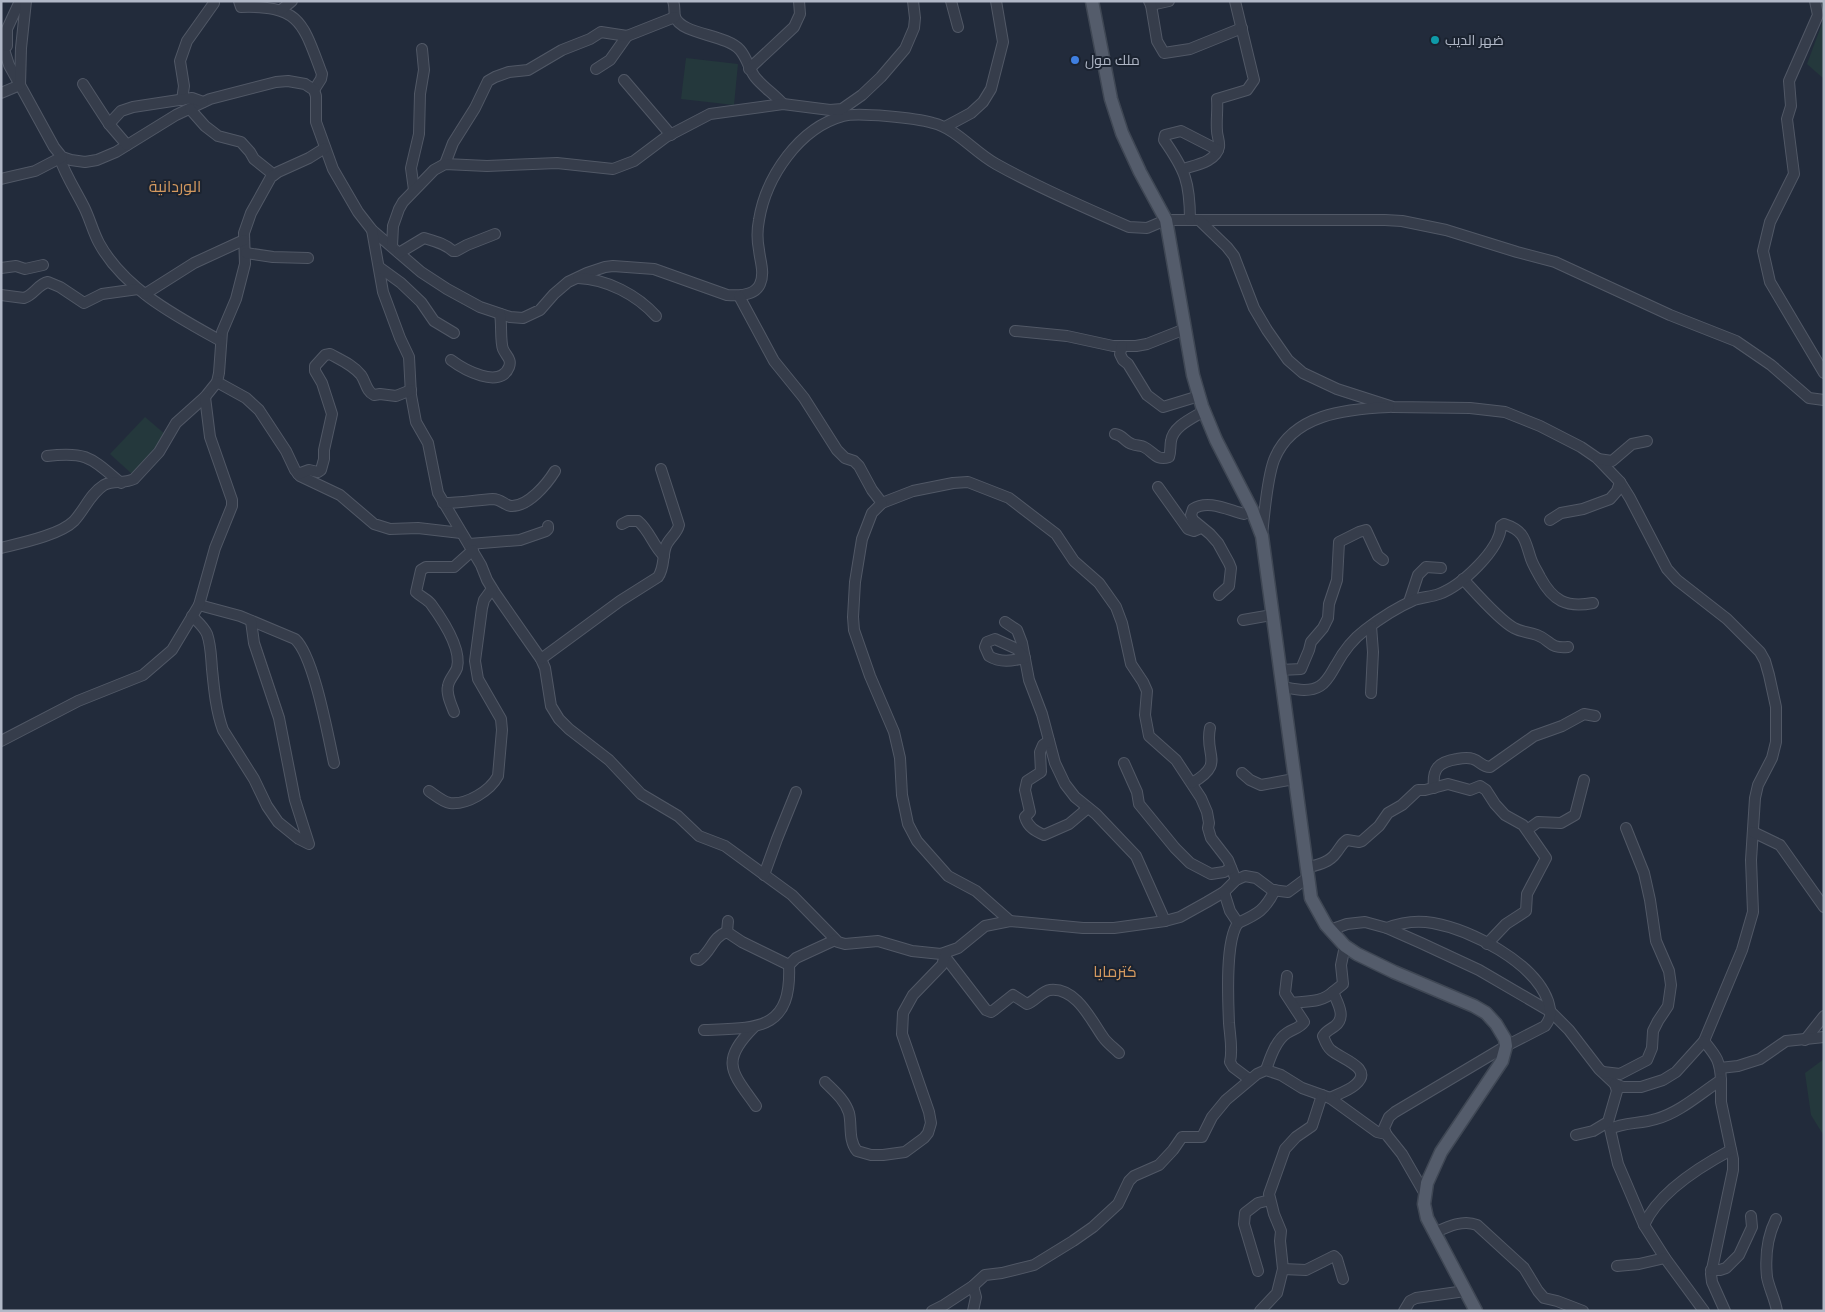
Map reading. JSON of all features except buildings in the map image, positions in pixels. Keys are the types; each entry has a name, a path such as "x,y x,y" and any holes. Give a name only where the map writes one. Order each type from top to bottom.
{"main road":[{"path":"1092,1 1111,99 1122,133 1140,172 1166,220 1193,375 1204,412 1216,440 1252,510 1262,536 1311,898 1330,930 1345,946 1386,968 1474,1006 1486,1013 1502,1032 1506,1046 1502,1061 1441,1152 1427,1182 1424,1204 1427,1218 1434,1233 1476,1311"}],"street":[{"path":"5,63 7,29 20,1"},
{"path":"20,84 21,48 26,1"},
{"path":"239,1 241,7 275,8 281,10 288,13 298,22 322,74 314,90 317,105 316,122 333,169 358,212 372,230 421,272 447,289 480,308 516,318 536,313 568,282 606,267 641,267 671,274 727,295 739,296 755,290 762,281 757,238 759,218 766,194 779,169 792,150 808,134 843,112 881,77 905,49 914,28 913,1"},
{"path":"281,10 292,1"},
{"path":"673,1 675,16 679,22 691,29 735,46 744,56 749,69 760,83 783,104"},
{"path":"749,69 794,27 800,14 799,1"},
{"path":"951,1 958,27"},
{"path":"945,127 971,113 983,102 991,89 1003,39 996,1"},
{"path":"1169,1 1150,3 1157,40 1164,54 1190,49 1242,28"},
{"path":"1183,169 1202,163 1213,157 1218,150 1220,145 1217,130 1217,99 1247,90 1254,80 1235,1"},
{"path":"1815,1 1818,15 1790,81 1791,106 1787,119 1794,174 1770,222 1763,251 1770,282 1824,373"},
{"path":"182,100 184,83 180,61 186,41 213,2"},
{"path":"596,69 610,60 628,36 675,16"},
{"path":"445,164 453,143 476,108 488,81 509,72 528,70 562,50 590,39 601,32 628,36"},
{"path":"1,40 5,63 20,84 61,158 64,170 85,210 98,242 112,261 141,291 221,341"},
{"path":"414,190 411,168 418,138 420,94 424,80 422,49"},
{"path":"624,80 671,135"},
{"path":"1,180 35,171 61,158 79,162 97,160 203,102 276,82 305,84 314,90"},
{"path":"1,94 20,84"},
{"path":"83,84 109,124 127,145"},
{"path":"109,124 121,111 126,109 192,98 203,102"},
{"path":"396,249 392,231 396,216 403,202 434,170 445,164 486,166 557,163 613,168 634,161 671,135 710,114 783,104 925,121 945,127 999,166 1129,227 1147,228 1166,220 1385,220 1402,221 1446,230 1555,262 1670,314 1736,341 1771,365 1810,398 1824,400"},
{"path":"190,109 205,126 218,136 241,142 254,159 274,175"},
{"path":"1218,150 1180,131 1165,135 1164,140 1183,169 1194,220 1227,247 1234,256 1254,308 1267,330 1295,367 1318,382 1337,390 1393,407"},
{"path":"1,548 37,539 66,526 75,520 93,494 104,485 110,482 121,483 134,479 160,452 176,423 205,397 217,382 222,332 236,299 245,264 244,240 248,220 266,185 274,175 326,148"},
{"path":"372,230 387,306 409,357 411,390 416,422 428,443 435,482 443,503 471,547 492,589 542,659 551,706 559,719 609,760 641,794 678,816 698,836 725,846 792,895 835,940 845,944 878,941 912,951 946,956 986,1010 991,1012 1013,995 1027,1004 1049,990 1060,992 1083,1006 1104,1038 1119,1053"},
{"path":"396,249 424,238 448,246 453,251 456,251 467,244 495,234"},
{"path":"1,295 28,297 41,284 48,282 60,287 84,303 102,294 141,291 194,263 244,240"},
{"path":"246,253 273,258 308,258"},
{"path":"1,268 16,266 25,269 43,265"},
{"path":"379,268 401,283 421,302 434,321 454,333"},
{"path":"577,278 588,278 620,289 640,302 656,316"},
{"path":"739,296 774,361 804,398 841,455 854,461 859,466 872,490 882,503"},
{"path":"451,360 475,373 490,378 505,372 509,367 509,359 503,349 500,314"},
{"path":"1015,331 1067,336 1101,344 1140,346 1185,329"},
{"path":"1122,346 1120,354 1123,360 1128,364 1147,394 1162,407 1199,396"},
{"path":"298,474 309,470 318,472 321,470 324,459 324,450 332,414 322,383 315,371 315,366 325,355 330,354 354,367 362,376 369,392 374,395 396,396 411,390"},
{"path":"217,382 246,398 259,410 286,451 298,474 340,495 368,520 379,527 395,529 418,528 461,533"},
{"path":"1,741 78,700 139,678 148,672 172,650 199,605 215,548 232,506 232,500 210,438 205,397"},
{"path":"1262,536 1267,496 1275,459 1294,431 1321,418 1342,411 1393,407 1470,408 1505,412 1540,426 1581,447 1597,458 1620,482 1667,569 1677,580 1755,645 1765,661 1776,707 1776,742 1772,758 1758,785 1752,832 1752,912 1742,950 1704,1041 1676,1072 1663,1080 1634,1087 1623,1087 1616,1084 1551,1012 1479,970 1387,928 1365,922 1357,922 1330,930"},
{"path":"1115,434 1120,434 1131,444 1145,447 1159,459 1164,459 1169,457 1172,449 1170,440 1179,427 1204,412"},
{"path":"1597,458 1612,461 1632,444 1647,441"},
{"path":"47,456 83,455 121,483"},
{"path":"542,659 620,601 658,576 663,568 667,544 677,531 679,525 661,469"},
{"path":"443,503 457,504 496,499 509,506 514,506 538,493 555,471"},
{"path":"1010,921 976,891 948,876 917,841 908,824 902,795 900,758 894,732 870,676 854,630 855,582 862,539 872,513 882,503 913,491 953,483 968,482 1009,498 1048,527 1062,541 1074,560 1099,583 1116,607 1122,623 1131,664 1146,686 1148,698 1145,724 1149,736 1176,760 1192,783 1207,812 1210,838 1228,860 1236,880"},
{"path":"1550,520 1561,513 1583,509 1610,499 1617,491 1620,482"},
{"path":"1158,487 1188,529 1194,531 1201,528"},
{"path":"1219,595 1229,586 1231,568 1218,543 1193,520 1191,515 1193,509 1198,505 1212,505 1244,514 1252,510"},
{"path":"622,524 628,521 638,521 645,527 664,556"},
{"path":"1282,687 1304,690 1319,686 1330,676 1350,644 1371,626 1410,602 1422,597 1438,594 1463,579 1482,563 1499,535 1501,526 1504,524 1510,526 1526,541 1531,561 1544,585 1557,600 1576,604 1593,603"},
{"path":"454,712 449,698 448,685 457,668 457,657 446,626 431,604 421,598 416,592 421,570 426,567 454,567 471,547 520,540 548,530 548,526"},
{"path":"1280,670 1301,669 1313,639 1328,618 1329,604 1337,580 1339,542 1366,530 1378,556 1382,560"},
{"path":"1410,602 1418,574 1426,566 1441,568"},
{"path":"1463,579 1503,621 1514,628 1539,636 1548,644 1558,648 1568,646"},
{"path":"429,791 449,803 464,802 483,792 498,776 502,730 501,719 478,679 476,666 482,608 484,600 492,589"},
{"path":"199,605 240,616 295,639 302,646 322,708 334,763"},
{"path":"1243,620 1272,615"},
{"path":"192,616 206,633 210,647 213,687 223,730 278,822 308,844 295,800 279,718 254,643 251,621"},
{"path":"1005,622 1017,630 1029,680 1042,714 1056,763 1065,784 1074,797 1096,814 1136,856 1165,921"},
{"path":"1371,626 1373,652 1371,693"},
{"path":"457,668 476,666"},
{"path":"1434,788 1433,778 1440,764 1461,758 1472,758 1482,766 1490,767 1534,736 1562,726 1584,714 1595,716"},
{"path":"1192,783 1207,774 1210,769 1212,755 1210,728"},
{"path":"1049,741 1043,745 1040,752 1041,772 1027,781 1025,790 1030,812 1025,817 1027,822 1034,831 1044,835 1068,824 1088,808"},
{"path":"1124,763 1137,792 1139,804 1175,848 1190,863 1211,874 1224,872 1231,868"},
{"path":"1242,773 1250,780 1261,784 1294,779"},
{"path":"1527,830 1538,822 1561,823 1575,815 1584,780"},
{"path":"825,1082 840,1098 848,1112 852,1141 857,1151 863,1154 877,1155 905,1152 924,1138 930,1128 930,1117 902,1034 903,1013 913,995 942,966 946,956 985,926 1010,921 1083,928 1114,928 1165,921 1180,916 1224,892 1236,880 1245,876 1250,876 1263,882 1275,890 1288,892 1307,873 1335,855 1347,840 1362,841 1379,826 1388,813 1402,805 1418,790 1448,784 1470,790 1480,786 1484,788 1505,815 1523,825 1545,855 1545,862 1528,894 1526,911 1506,924 1487,944"},
{"path":"764,876 796,792"},
{"path":"1604,1072 1620,1074 1647,1060 1652,1048 1653,1031 1668,1006 1668,995 1671,985 1669,971 1656,941 1644,873 1626,828"},
{"path":"1752,832 1780,845 1824,907"},
{"path":"1249,1080 1233,1067 1230,1062 1232,1050 1229,1023 1232,936 1238,923 1266,907 1275,890"},
{"path":"1224,892 1230,911 1238,923"},
{"path":"727,932 728,921"},
{"path":"1387,928 1407,922 1433,923 1454,928 1487,944 1516,962 1536,980 1545,992 1551,1012 1545,1026 1506,1046 1395,1112 1386,1122 1384,1128 1386,1134 1402,1154 1425,1194"},
{"path":"727,932 742,942 789,965"},
{"path":"696,959 699,960 707,955 716,938 727,932"},
{"path":"756,1106 733,1074 731,1066 741,1040 754,1027 769,1020 782,1009 787,997 789,965 796,958 835,940"},
{"path":"1292,1003 1316,1002 1327,998 1343,984 1341,965 1345,946"},
{"path":"932,1311 973,1286 985,1275 1002,1273 1034,1264 1093,1227 1118,1204 1129,1180 1159,1165 1182,1137 1202,1137 1216,1110 1249,1080 1266,1070 1272,1054 1282,1038 1286,1033 1301,1026 1304,1022 1284,990 1287,976"},
{"path":"1260,1311 1278,1291 1283,1269 1281,1231 1270,1200 1270,1194 1285,1149 1296,1137 1312,1126 1326,1097 1355,1085 1362,1076 1362,1072 1356,1065 1331,1050 1324,1040 1324,1034 1340,1020 1340,1006 1333,992"},
{"path":"1805,1040 1824,1016"},
{"path":"704,1030 754,1027"},
{"path":"1720,1068 1738,1066 1760,1059 1782,1042 1824,1037"},
{"path":"1704,1041 1717,1057 1720,1068 1721,1102 1731,1150 1733,1170 1711,1270 1712,1282 1724,1311"},
{"path":"1266,1070 1281,1075 1302,1088 1326,1097 1377,1132 1386,1134"},
{"path":"1704,1311 1665,1258 1644,1225 1618,1164 1610,1129 1618,1125 1657,1119 1682,1106 1721,1080"},
{"path":"1576,1135 1592,1131 1608,1122 1617,1091 1616,1084"},
{"path":"1644,1225 1646,1219 1676,1186 1715,1158 1731,1150"},
{"path":"1258,1271 1244,1224 1245,1213 1258,1203 1270,1200"},
{"path":"1711,1270 1726,1268 1739,1254 1752,1227 1751,1216"},
{"path":"1776,1219 1766,1255 1767,1277 1777,1311"},
{"path":"1434,1233 1450,1226 1470,1221 1477,1225 1524,1268 1544,1298 1584,1311"},
{"path":"1283,1269 1306,1270 1334,1256 1337,1259 1343,1280"},
{"path":"1617,1266 1639,1264 1665,1258"},
{"path":"973,1286 976,1297 973,1311"},
{"path":"1404,1311 1410,1301 1416,1298 1464,1291"}],"green space":[{"path":"1819,1 1824,1 1824,79 1807,64 1823,21"},
{"path":"686,58 738,64 734,105 681,99"},
{"path":"145,417 166,435 132,474 110,454"},
{"path":"1824,1059 1824,1136 1811,1115 1805,1073"}],"place":[{"name":"ضهر الديب","path":"1435,40"},
{"name":"ملك مول","path":"1075,60"}],"district":[{"name":"الوردانية","path":"175,186"},
{"name":"كترمايا","path":"1115,971"}]}
